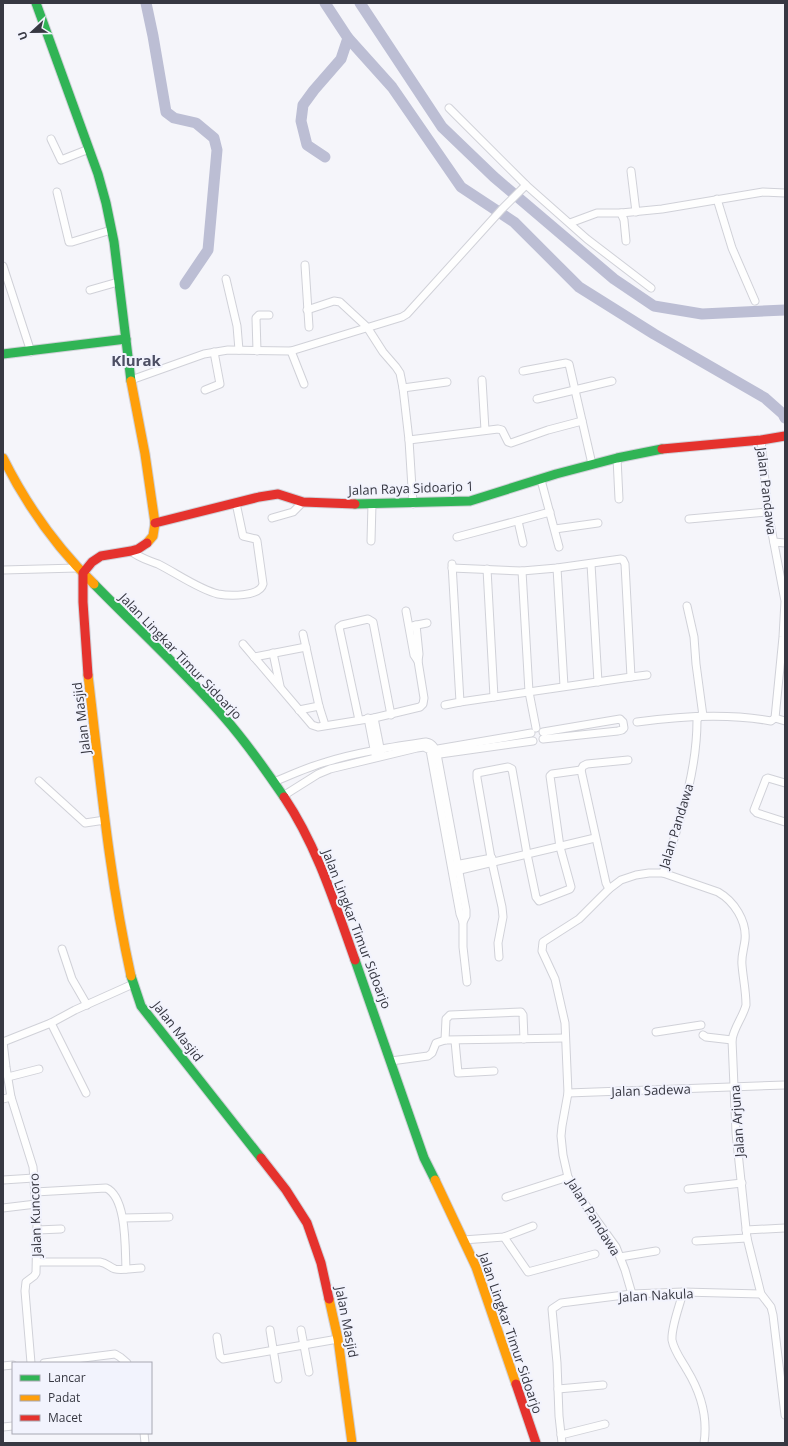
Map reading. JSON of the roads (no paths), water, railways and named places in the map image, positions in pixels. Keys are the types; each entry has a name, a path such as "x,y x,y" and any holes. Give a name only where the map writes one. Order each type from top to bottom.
{"street":[{"path":"3,570 80,570 101,556 130,551 142,547 148,542 154,532 155,523 145,454 131,380 112,230 106,203 89,149 36,3"},
{"path":"449,108 524,187 651,288"},
{"path":"51,139 61,160 89,149"},
{"path":"631,171 636,212"},
{"path":"131,380 193,357 214,352 239,350 290,351 400,318 407,314 494,216 524,187"},
{"path":"58,192 69,242 112,230"},
{"path":"570,223 597,214 636,212 763,192 785,193"},
{"path":"717,199 732,248 755,301"},
{"path":"621,213 624,220 626,240"},
{"path":"305,265 309,327"},
{"path":"3,266 31,352"},
{"path":"226,279 237,326 239,350"},
{"path":"90,290 118,282"},
{"path":"307,310 338,301 342,303 367,327 383,352 396,367 403,388 409,440 413,504"},
{"path":"257,351 256,318 259,316 269,315"},
{"path":"3,354 31,352 126,339"},
{"path":"290,351 304,384"},
{"path":"204,390 220,384 214,352"},
{"path":"523,372 567,363 570,365 592,464"},
{"path":"482,380 485,430"},
{"path":"537,399 612,381"},
{"path":"403,388 447,382"},
{"path":"409,440 500,429 508,442 512,444 548,430 582,421"},
{"name":"Jalan Raya Sidoarjo 1","path":"155,523 260,497 278,494 304,502 332,504 413,504 470,501 592,464 655,450 761,440 785,436"},
{"name":"Jalan Pandawa","path":"761,440 768,512 774,542 781,562 785,600 775,718"},
{"name":"Jalan Lingkar Timur Sidoarjo","path":"3,458 33,511 80,570 190,680 224,717 262,764 292,809 312,848 335,903 427,1165 476,1267 536,1443"},
{"path":"617,458 619,499"},
{"path":"541,480 559,547"},
{"path":"272,518 293,512 304,502"},
{"path":"130,551 140,558 157,564 218,594 240,594 258,591 262,588 263,584 258,541 256,539 242,536 236,503"},
{"path":"371,541 372,504"},
{"path":"457,537 550,512"},
{"path":"689,519 768,512"},
{"path":"518,521 523,543"},
{"path":"555,529 598,523"},
{"path":"774,542 785,543"},
{"path":"460,702 452,566 522,571 591,564 621,558 625,562 631,677"},
{"path":"591,564 598,682"},
{"path":"557,568 564,686"},
{"path":"488,569 494,697"},
{"name":"Jalan Masjid","path":"80,570 87,662 105,820 113,876 133,984 141,1006 286,1190 307,1223 321,1263 338,1339 352,1443"},
{"path":"522,571 529,692 538,733"},
{"name":"Jalan Pandawa","path":"632,1294 620,1257 611,1239 582,1200 568,1177 561,1145 561,1136 568,1093 565,1023 555,978 542,951 542,944 584,915 609,889 621,880 636,875 649,873 663,874 689,788 695,762 697,720 701,716 694,637 687,606"},
{"path":"244,644 314,726 391,714 420,707 423,704 424,698 418,661 419,654 412,626 406,611"},
{"path":"359,720 339,627 342,624 368,619 373,622 391,714"},
{"path":"412,626 427,623"},
{"path":"303,634 319,706 325,725"},
{"path":"254,657 306,647"},
{"path":"273,653 280,688"},
{"path":"445,705 564,686 647,675"},
{"path":"299,710 319,706"},
{"path":"637,722 666,718 701,716 756,718 771,721 775,718 785,721"},
{"path":"371,718 378,753"},
{"path":"433,752 533,741 530,736 538,733 606,732 622,730 624,727 620,719 538,733 433,752"},
{"path":"604,722 606,732"},
{"path":"274,782 314,766 328,765 426,742 431,743 458,884 467,913 463,922 463,947 467,982"},
{"path":"499,957 498,943 503,912 476,774 479,772 508,767 512,769 527,854 537,899 540,901 571,888 560,847 550,776 552,774 581,770 583,766 587,764 628,760"},
{"path":"284,796 318,774 328,765"},
{"path":"314,766 318,774"},
{"path":"301,770 307,781"},
{"path":"581,770 595,838 606,883 609,889"},
{"path":"785,783 768,778 765,780 754,810 757,813 785,822"},
{"path":"39,781 85,823 105,820"},
{"path":"455,868 560,847 595,838"},
{"name":"Jalan Arjuna","path":"663,874 718,892 728,898 742,919 745,934 742,963 746,1004 745,1010 734,1030 732,1040 736,1133 747,1238 761,1294 771,1307 773,1315 785,1416"},
{"path":"62,949 72,979 86,1005"},
{"path":"3,1042 51,1023 75,1010 133,984"},
{"path":"445,1040 446,1019 450,1015 521,1012 523,1014 524,1039"},
{"path":"51,1023 86,1093"},
{"path":"656,1032 701,1025"},
{"path":"703,1035 706,1037 732,1040"},
{"path":"391,1061 428,1056 432,1053 436,1043 445,1040 565,1038"},
{"path":"455,1041 458,1073 494,1071"},
{"name":"Jalan Kuncoro","path":"3,1042 11,1097 32,1162 34,1178 37,1262 36,1273 26,1282 25,1291 31,1362"},
{"path":"8,1077 39,1069"},
{"name":"Jalan Sadewa","path":"568,1093 785,1085"},
{"path":"3,1099 11,1097"},
{"path":"506,1197 568,1177"},
{"path":"3,1180 34,1178"},
{"path":"688,1189 742,1183"},
{"path":"35,1192 106,1188 111,1190 123,1218 126,1269"},
{"path":"3,1208 36,1204"},
{"path":"123,1218 169,1217"},
{"path":"463,1240 504,1237 533,1226"},
{"path":"746,1230 785,1228"},
{"path":"37,1230 61,1229"},
{"path":"504,1237 528,1272 595,1254"},
{"path":"696,1241 747,1238"},
{"path":"620,1257 656,1251"},
{"path":"37,1262 104,1262 114,1269 141,1268"},
{"path":"683,1292 673,1331 673,1341 675,1349 692,1377 700,1396 704,1413 704,1443"},
{"name":"Jalan Nakula","path":"558,1389 552,1309 561,1303 632,1294 683,1292 761,1294"},
{"path":"270,1330 278,1379"},
{"path":"301,1330 309,1372"},
{"path":"217,1338 220,1356 223,1358 274,1351 338,1339"},
{"path":"52,1362 114,1354 126,1362"},
{"path":"562,1443 558,1389 603,1385"},
{"path":"561,1435 605,1424"}],"waterway":[{"path":"146,3 166,112 174,118 196,123 214,138 217,150 208,250 185,284"},
{"path":"325,3 348,38 392,87 461,187 514,222 579,287 654,334 765,398 783,414 785,418"},
{"path":"360,3 442,127 494,177 614,279 654,306 702,314 785,310"},
{"path":"325,157 307,145 301,121 303,105 341,59 348,38"}],"district":[{"name":"Klurak","path":"136,361"}]}
